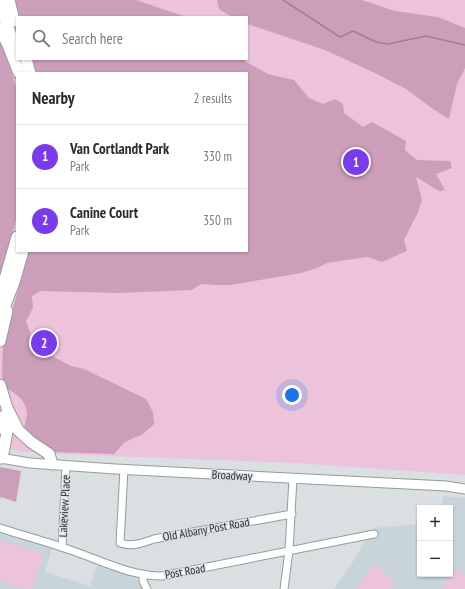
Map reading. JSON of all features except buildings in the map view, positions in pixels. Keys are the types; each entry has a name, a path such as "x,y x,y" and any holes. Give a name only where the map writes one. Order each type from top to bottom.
{"highway":[{"path":"8,0 16,25"},
{"path":"0,4 16,50"},
{"path":"0,28 19,72"},
{"path":"19,60 22,72"},
{"path":"26,60 30,72"},
{"path":"0,342 16,243"},
{"path":"0,296 10,280 23,252"},
{"path":"0,290 10,280"},
{"path":"0,318 10,280"},
{"path":"0,385 8,423 1,458"},
{"path":"4,401 12,419 20,431 31,442 49,454 52,464"},
{"path":"0,417 0,428"}],"main road":[{"name":"Broadway","path":"1,458 66,466 446,486 465,489"}],"street":[{"name":"Lakeview Place","path":"62,547 66,466"},
{"name":"Old Albany Post Road","path":"124,469 120,543 135,544 154,539 292,514"},
{"path":"284,589 292,514 293,478"},
{"name":"Post Road","path":"0,528 143,574 162,576 374,534"},
{"path":"143,574 143,581 147,589"}],"shaded area":[{"path":"0,0 465,0 465,475 295,463 23,452 0,447"},
{"path":"15,0 136,0 183,16 20,16"},
{"path":"217,0 362,0 395,11 438,17 465,28 465,68 457,84 449,119 406,89 375,73 325,50 248,24 248,16 230,16 219,9"},
{"path":"0,43 4,50 16,87 16,220 0,279"},
{"path":"32,60 243,60 268,74 294,80 309,98 323,104 335,99 343,104 344,113 363,127 372,122 406,141 405,150 417,160 450,161 452,168 436,174 445,190 439,191 416,177 422,200 418,212 404,240 407,251 382,262 368,257 346,260 327,263 301,273 231,285 202,284 191,290 119,293 40,291 32,296 33,308 26,321 30,332 31,345 71,366 84,369 146,399 153,412 154,424 143,434 125,442 114,454 52,452 42,445 24,427 27,414 25,405 16,394 4,387 2,374 3,340 29,252 248,252 248,72 35,72"},
{"path":"0,467 21,471 16,502 1,497 0,499"},
{"path":"443,496 465,498 465,589 334,589 365,541 375,539 376,535 374,528 417,524 417,577 453,577 453,505 442,505"},
{"path":"0,532 52,548 45,572 90,586 98,563 130,573 137,579 142,589 0,589"},
{"path":"0,540 43,554 32,589 25,589 0,580"},
{"path":"374,565 395,581 389,589 356,589"},
{"path":"455,569 465,576 465,589 441,589 449,577 453,577 453,572"}],"waterway":[{"path":"283,0 340,37 353,31 376,42 388,44 426,36 465,45"}],"place":[{"name":"Van Cortlandt Park","path":"356,162"},
{"name":"Canine Court","path":"44,343"}]}
